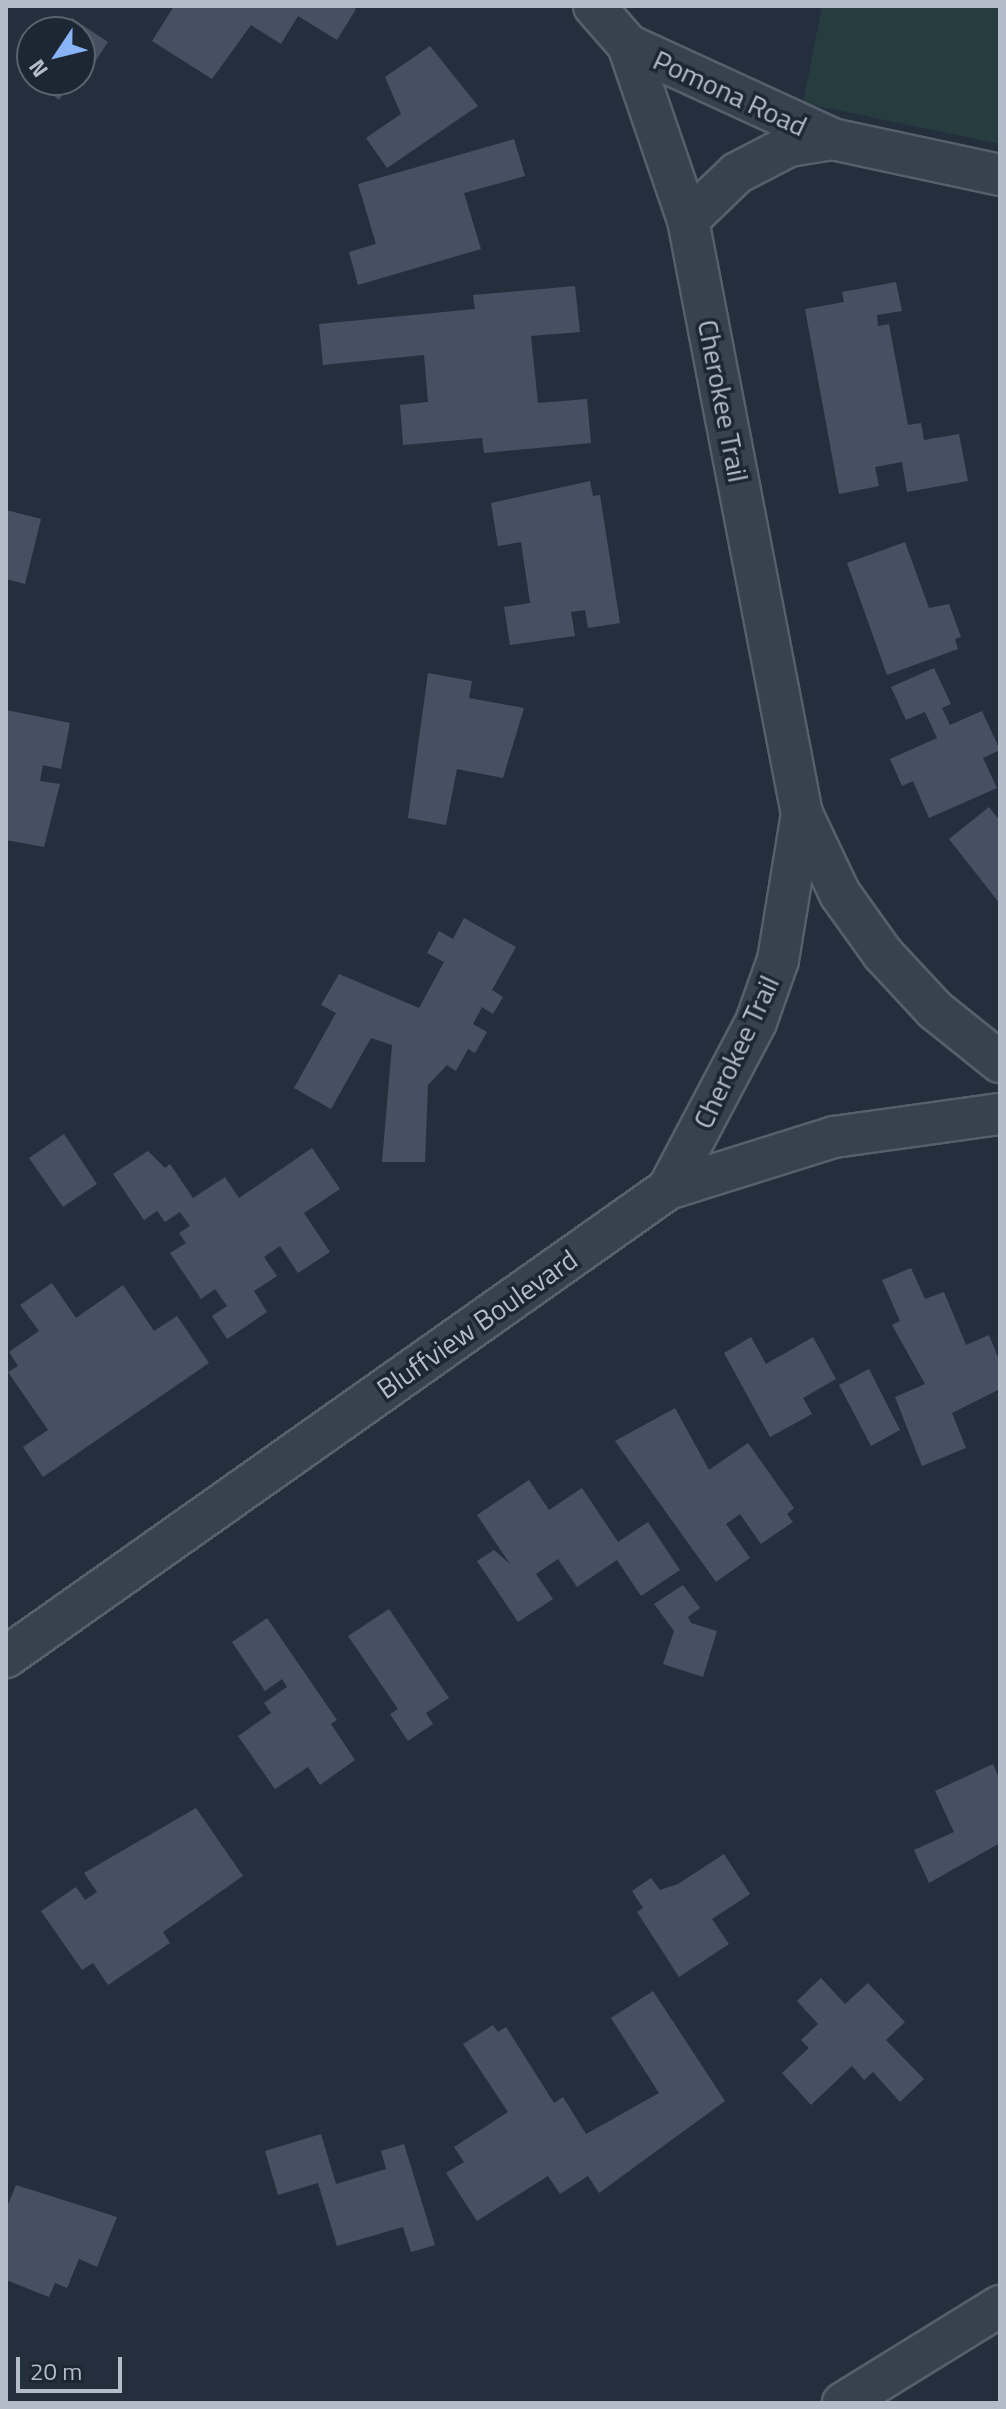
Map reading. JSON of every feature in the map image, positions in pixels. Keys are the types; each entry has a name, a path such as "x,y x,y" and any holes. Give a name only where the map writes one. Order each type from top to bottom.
{"street":[{"name":"Cherokee Trail","path":"594,6 628,45 688,220 802,814 840,894 883,954 935,1010 1000,1062"},
{"name":"Pomona Road","path":"628,45 832,139 1000,175"},
{"name":"Pomona Road","path":"688,220 737,173 789,146 832,139"},
{"name":"Cherokee Trail","path":"668,1189 756,1022 778,960 802,814"},
{"name":"Bluffview Boulevard","path":"6,1657 668,1189 834,1137 1000,1114"},
{"path":"843,2403 1000,2306"}],"green space":[{"path":"822,6 1000,6 1000,144 803,103"}],"building":[{"path":"174,6 351,6 356,9 337,40 298,16 281,44 251,25 212,79 152,41"},
{"path":"96,34 108,42 96,60"},
{"path":"430,46 478,106 387,168 366,138 401,114 385,77"},
{"path":"514,139 525,176 464,193 481,249 358,285 349,252 376,244 358,184"},
{"path":"896,282 902,311 877,315 878,326 889,324 908,425 921,423 924,440 959,434 968,481 907,492 902,462 875,467 879,486 839,494 805,309 844,302 842,292"},
{"path":"575,286 580,332 531,336 538,403 587,399 591,443 484,453 482,438 403,445 400,405 428,402 424,355 323,365 319,324 475,309 473,295"},
{"path":"590,481 593,496 600,495 620,623 588,628 585,610 571,612 575,636 510,645 504,607 530,603 521,542 498,546 491,503"},
{"path":"6,510 41,519 25,584 6,579"},
{"path":"905,542 929,608 949,604 961,637 955,639 958,649 887,675 847,563"},
{"path":"934,668 951,704 942,708 950,725 982,711 1000,750 983,758 997,788 929,818 913,781 902,786 890,759 937,738 925,712 906,720 891,687"},
{"path":"428,673 472,681 469,698 524,708 503,778 457,769 446,825 408,818"},
{"path":"6,710 70,723 61,769 43,765 40,781 60,784 44,847 6,840"},
{"path":"989,807 1000,821 1000,904 949,839"},
{"path":"464,918 516,947 492,990 503,997 493,1014 482,1007 473,1024 487,1032 475,1053 468,1049 456,1071 447,1065 428,1085 425,1162 382,1162 392,1045 371,1038 331,1109 294,1088 336,1013 321,1005 339,974 419,1008 444,962 427,953 439,931 453,939"},
{"path":"64,1134 97,1184 63,1207 29,1158"},
{"path":"312,1148 340,1189 304,1213 330,1252 298,1273 280,1246 264,1257 277,1276 254,1291 267,1312 227,1339 212,1316 227,1306 215,1289 201,1299 170,1253 186,1243 179,1233 190,1226 180,1212 165,1222 157,1211 144,1220 113,1174 148,1151 165,1168 170,1164 193,1198 225,1177 239,1198"},
{"path":"911,1268 925,1299 944,1292 966,1345 989,1335 1000,1362 1000,1389 952,1413 966,1448 922,1466 895,1397 925,1384 892,1325 900,1321 882,1280"},
{"path":"52,1283 76,1318 123,1285 154,1331 177,1316 209,1363 43,1477 23,1447 48,1430 8,1372 18,1366 9,1352 39,1331 20,1305"},
{"path":"751,1337 766,1364 813,1337 836,1379 803,1398 812,1414 770,1437 724,1353"},
{"path":"869,1369 900,1430 871,1446 839,1385"},
{"path":"675,1408 709,1470 748,1443 794,1508 787,1514 793,1522 761,1544 740,1514 726,1524 750,1558 716,1582 615,1441"},
{"path":"529,1480 549,1510 582,1488 618,1542 648,1522 680,1570 641,1596 617,1560 577,1587 558,1559 536,1574 553,1599 518,1622 477,1561 494,1550 510,1564 477,1515"},
{"path":"683,1585 700,1608 688,1617 691,1623 717,1631 703,1677 663,1664 674,1631 654,1604"},
{"path":"389,1609 449,1698 426,1713 433,1724 408,1741 390,1714 398,1709 348,1636"},
{"path":"267,1618 337,1720 331,1724 355,1760 320,1785 308,1767 275,1789 238,1736 271,1713 264,1703 287,1687 282,1679 265,1691 232,1642"},
{"path":"993,1764 1000,1780 1000,1843 929,1883 914,1850 954,1832 935,1791"},
{"path":"196,1808 243,1876 163,1932 170,1943 108,1985 93,1963 82,1970 41,1911 76,1887 85,1900 97,1892 84,1873"},
{"path":"724,1854 750,1894 712,1919 729,1944 679,1977 637,1912 643,1908 632,1891 651,1878 660,1890 678,1884"},
{"path":"821,1978 845,2004 868,1983 905,2022 886,2040 924,2079 900,2102 873,2072 864,2080 852,2066 811,2105 782,2073 809,2048 801,2040 818,2024 797,2001"},
{"path":"653,1991 725,2101 599,2193 588,2176 560,2194 548,2176 477,2221 446,2173 464,2162 454,2147 508,2112 463,2044 493,2025 498,2032 506,2027 554,2103 563,2097 586,2134 659,2093 611,2018"},
{"path":"321,2134 336,2184 386,2169 381,2151 404,2144 435,2245 411,2252 403,2227 337,2246 318,2183 278,2195 265,2151"},
{"path":"16,2185 117,2217 97,2267 79,2259 67,2288 55,2283 49,2297 6,2280 6,2209"}]}
